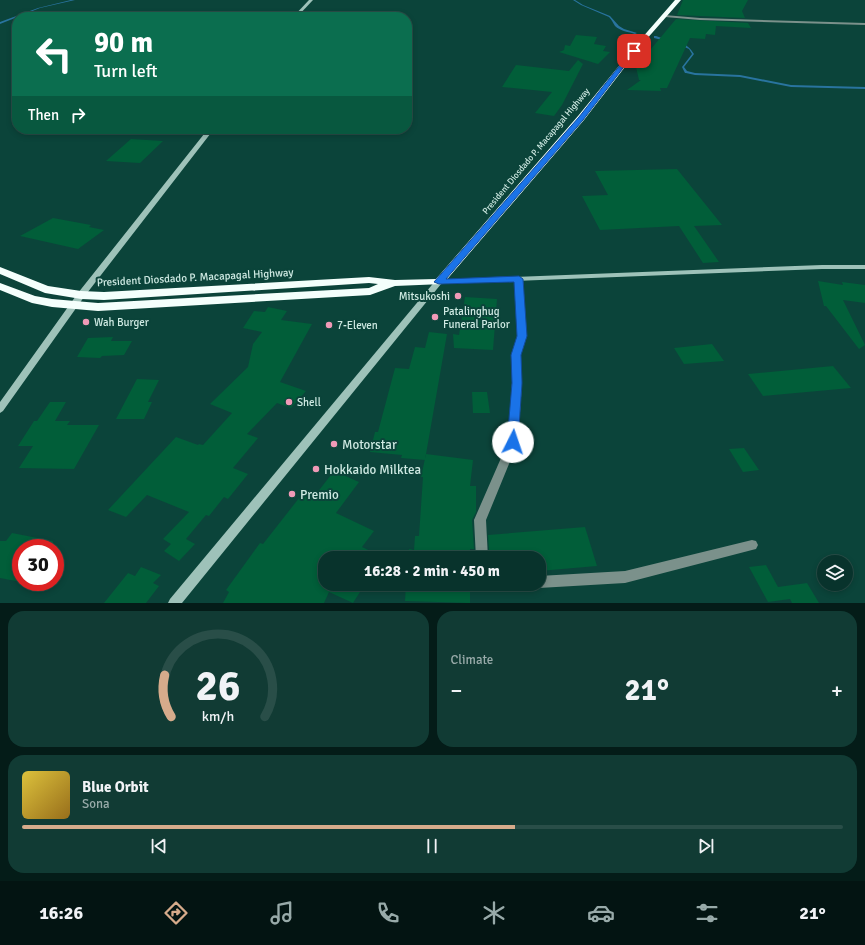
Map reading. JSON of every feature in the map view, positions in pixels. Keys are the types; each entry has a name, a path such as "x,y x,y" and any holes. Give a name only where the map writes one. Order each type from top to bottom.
{"highway":[{"name":"President Diosdado P. Macapagal Highway","path":"0,270 45,289 81,295 104,296 148,295 369,280 394,283 439,282 581,118 642,40 678,0"},
{"name":"President Diosdado P. Macapagal Highway","path":"0,286 32,299 73,306 98,307 370,291 394,283"}],"street":[{"path":"300,12 311,0"},
{"path":"665,16 708,19 865,24"},
{"path":"0,409 81,295 207,134"},
{"path":"174,603 439,282 822,267 865,267"},
{"path":"482,551 480,520 513,442 517,383 516,355 522,336 519,279"},
{"path":"546,582 625,577 752,545"}],"building":[{"path":"683,0 748,0 742,11 745,18 677,15"},
{"path":"676,19 748,23 751,28 716,26 715,35 706,34 705,39 690,38 667,88 660,88 661,91 627,90 641,80 639,80 636,67"},
{"path":"576,35 597,37 594,44 606,46 603,51 610,52 598,64 559,52 564,50 565,45 570,46"},
{"path":"578,60 583,64 562,105 554,116 535,113 552,92 502,87 516,65 569,71"},
{"path":"131,139 163,141 140,163 106,161"},
{"path":"677,169 722,225 694,226 719,262 703,263 679,226 600,230 582,196 608,195 595,171"},
{"path":"53,218 91,225 89,227 104,230 78,249 20,236"},
{"path":"818,281 843,285 842,282 865,285 865,303 843,300 865,345 859,349 826,306 824,306"},
{"path":"465,297 497,299 493,350 454,348 453,334 459,335"},
{"path":"268,307 287,311 281,320 312,324 280,382 306,391 291,408 277,403 247,434 258,438 233,468 248,474 228,499 224,497 209,516 206,515 186,539 195,544 179,561 164,551 171,544 163,539 189,512 147,495 126,517 108,510 176,437 198,445 203,445 232,413 210,404 248,367 253,344 262,332 243,328 254,311 265,312"},
{"path":"429,332 447,334 425,460 401,458 402,455 370,452 375,432 378,432 395,368 409,369 415,347 425,348"},
{"path":"113,337 111,341 132,341 124,355 102,356 100,358 77,357 88,338"},
{"path":"712,344 724,361 684,364 674,348"},
{"path":"833,366 851,388 763,396 748,374"},
{"path":"137,379 159,380 148,402 152,402 144,419 116,419"},
{"path":"472,392 487,392 490,413 473,413"},
{"path":"50,402 66,402 55,421 70,421 67,425 99,425 74,469 19,468 33,446 18,446 34,421 37,421"},
{"path":"744,448 759,470 743,472 729,449"},
{"path":"426,454 473,460 470,486 476,486 476,512 472,520 474,549 470,549 470,551 409,551 409,549 414,550 415,536 419,536 423,477 421,477"},
{"path":"334,471 359,482 336,513 374,531 362,547 370,551 318,551 318,591 361,591 353,603 329,592 324,603 223,603 229,592 226,590 260,543 263,544 303,493 313,498"},
{"path":"585,527 597,566 546,570 546,551 489,550 488,535"},
{"path":"12,533 43,539 12,539 12,580 0,578 0,541 6,541"},
{"path":"766,565 778,587 807,583 819,603 792,603 790,599 768,602 749,567"},
{"path":"141,567 161,575 153,583 159,586 146,603 104,603 128,573 135,576"},
{"path":"406,591 470,591 470,603 405,601"}],"waterway":[{"path":"29,12 39,8 74,0"},
{"path":"574,0 610,17 620,28 636,33"},
{"path":"0,23 12,18"},
{"path":"655,37 666,40"},
{"path":"681,44 690,49 693,54 683,67 686,72 695,74 740,76 791,86 865,88"}],"place":[{"name":"Mitsukoshi","path":"458,296"},
{"name":"Patalinghug Funeral Parlor","path":"435,317"},
{"name":"Wah Burger","path":"86,322"},
{"name":"7-Eleven","path":"329,325"},
{"name":"Shell","path":"289,402"},
{"name":"Motorstar","path":"334,444"},
{"name":"Hokkaido Milktea","path":"316,469"},
{"name":"Premio","path":"292,494"}],"route":[{"path":"513,442 517,383 516,355 522,336 519,279 439,282 581,118 634,51"}]}
